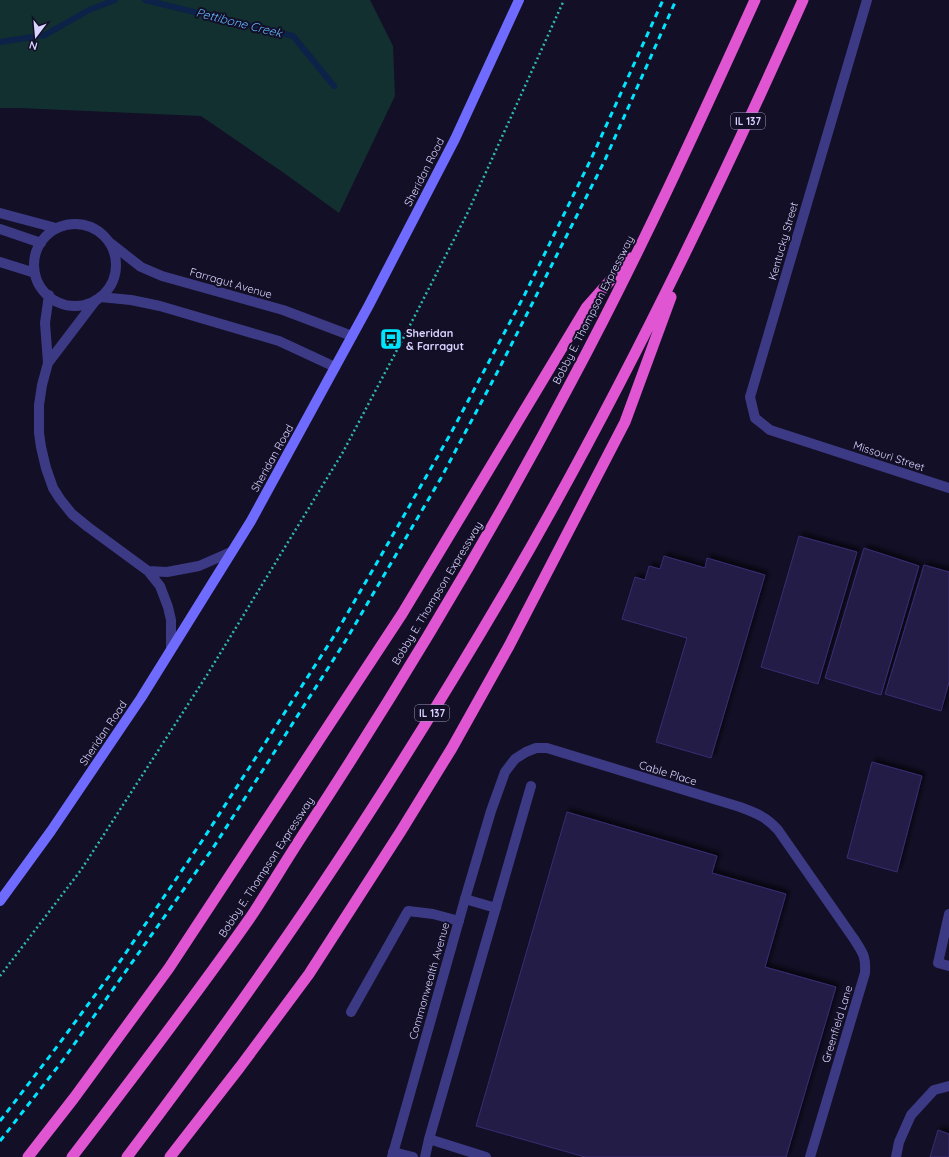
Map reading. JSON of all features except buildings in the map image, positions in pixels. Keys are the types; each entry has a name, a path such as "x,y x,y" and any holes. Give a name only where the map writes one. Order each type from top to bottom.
{"highway":[{"name":"Bobby E. Thompson Expressway","path":"72,1157 135,1075 251,916 358,751 438,618 495,520 571,383 640,248 755,0"},
{"name":"IL 137","path":"127,1157 279,948 341,857 442,696 510,583 568,480 671,284 759,98 803,0"},
{"path":"170,1157 240,1067 309,974 400,831 468,720 510,646 624,422 692,241"},
{"path":"28,1157 74,1098 169,968 402,614 586,308 640,248"}],"main road":[{"name":"Sheridan Road","path":"0,901 51,831 141,698 251,521 369,305 455,139 519,0"}],"street":[{"name":"Kentucky Street","path":"823,447 770,430 755,418 750,397 867,0"},
{"path":"0,214 56,228"},
{"path":"70,224 84,224 97,230 109,242 114,251 116,265 114,279 107,291 98,298 83,305 69,305 57,301 49,295 40,284 35,273 34,261 38,249 45,237 56,228 70,224"},
{"path":"0,229 41,244"},
{"name":"Farragut Avenue","path":"109,242 141,267 162,276 283,310 352,336"},
{"path":"0,262 35,273"},
{"path":"49,295 44,323 48,363 42,385 39,406 39,433 46,468 53,488 72,514 148,571 160,586 171,620 171,648"},
{"path":"48,363 98,298"},
{"path":"98,298 131,300 160,306 279,341 335,367"},
{"name":"Missouri Street","path":"823,447 949,488"},
{"path":"148,571 167,572 199,566 231,552"},
{"name":"Cable Place","path":"491,811 505,772 515,759 536,748 547,748 759,814 771,822 778,830 831,905"},
{"path":"425,1157 530,786"},
{"name":"Commonwealth Avenue","path":"392,1155 464,899 491,811"},
{"path":"464,899 496,908"},
{"name":"Greenfield Lane","path":"810,1157 865,973 863,953 831,905"},
{"path":"351,1012 408,911 433,914 459,921"},
{"path":"949,914 938,963 949,966"},
{"path":"896,1157 898,1142 911,1115 934,1090 949,1086"},
{"path":"430,1139 486,1157"},
{"path":"392,1155 413,1157"}],"path":[{"path":"0,976 81,870 207,675 343,452 467,214 564,0"}],"green space":[{"path":"0,0 370,0 393,46 395,96 339,213 201,116 0,108"}],"waterway":[{"name":"Pettibone Creek","path":"0,42 45,35 89,10 115,0"},
{"name":"Pettibone Creek","path":"145,0 293,36 334,86"}],"railway":[{"path":"0,1121 121,960 202,841 336,633 451,433 525,294 592,157 663,0"},
{"path":"0,1141 63,1060 213,848 346,640 441,478 499,369 604,162 676,0"}],"place":[{"name":"Sheridan & Farragut","path":"391,339"}]}
